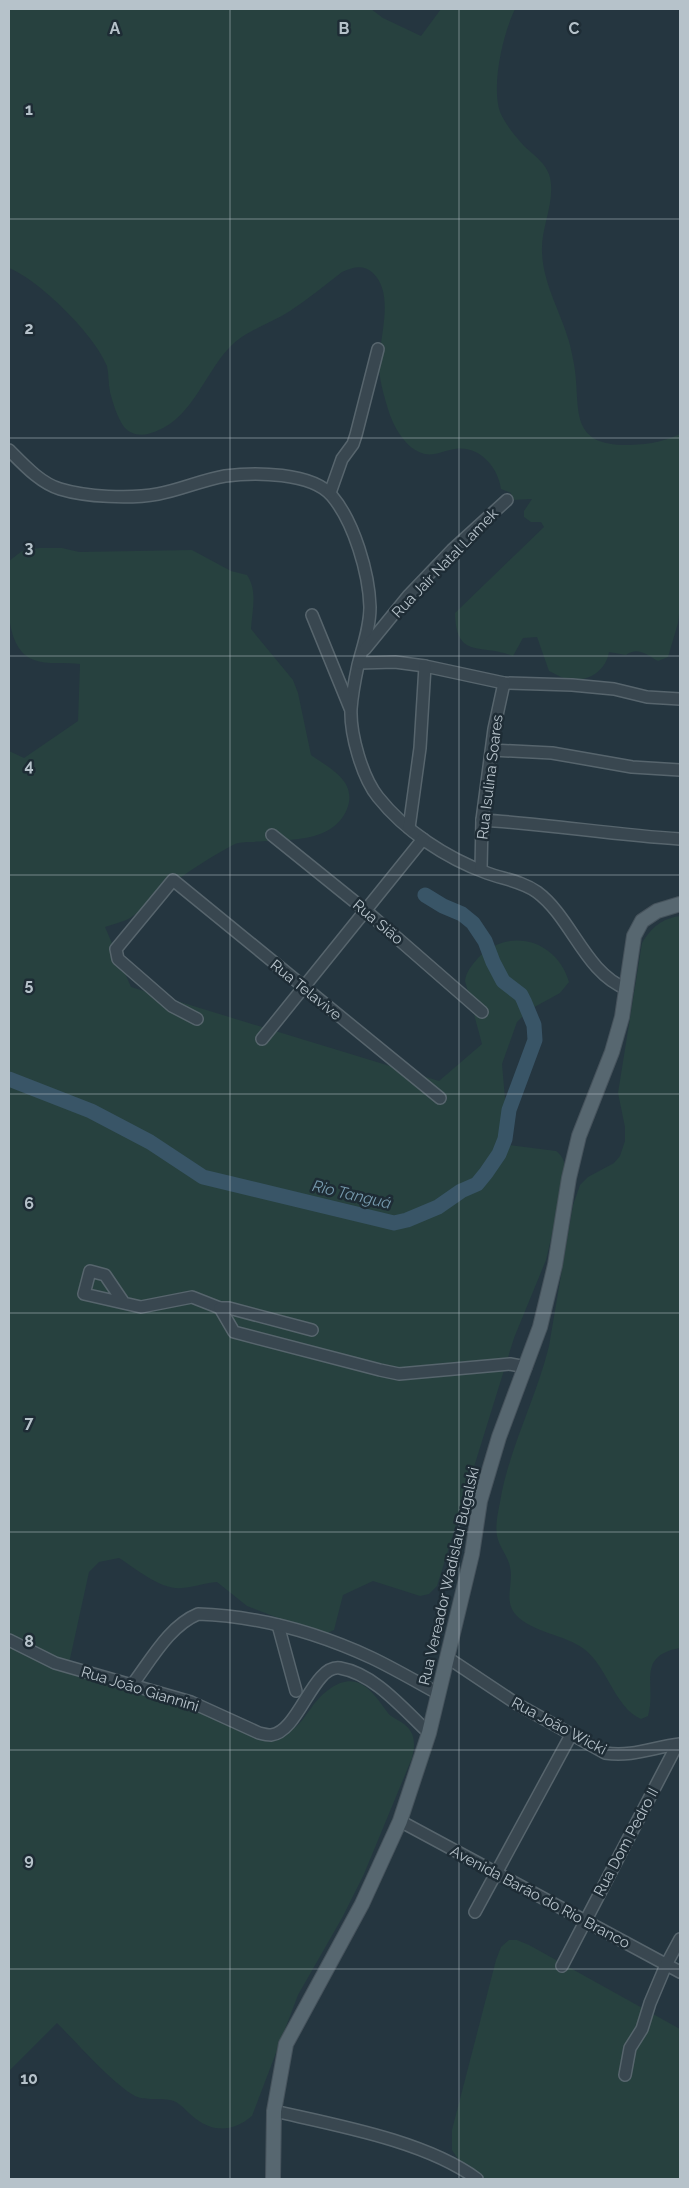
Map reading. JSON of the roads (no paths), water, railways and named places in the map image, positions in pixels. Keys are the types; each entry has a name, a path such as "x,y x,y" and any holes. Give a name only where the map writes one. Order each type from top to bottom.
{"main road":[{"name":"Rua Vereador Wadislau Bugalski","path":"273,2179 274,2111 286,2044 362,1904 400,1821 429,1733 472,1554 480,1501 499,1437 540,1327 555,1265 569,1178 579,1136 612,1052 622,1017 634,936 642,921 657,911 680,904"}],"street":[{"path":"330,494 342,459 356,435 378,349"},
{"path":"9,450 27,468 57,488 87,496 156,494 225,476 285,475 316,483 330,494 346,514 367,576 370,608 364,650 359,663 351,710"},
{"name":"Rua Jair Natal Lamek","path":"364,650 409,595 452,550 507,500"},
{"path":"312,616 351,710 359,762 377,796 422,839 481,870 522,884 537,892 549,904 613,984 627,989"},
{"path":"359,663 395,662 425,666 504,683 572,685 614,690 647,697 680,699"},
{"path":"409,828 420,748 425,666"},
{"name":"Rua Isulina Soares","path":"481,870 482,820 504,683"},
{"path":"492,750 552,753 632,767 680,770"},
{"path":"482,820 540,824 622,836 680,839"},
{"name":"Rua Sião","path":"272,835 366,910 482,1012"},
{"path":"262,1040 422,839"},
{"name":"Rua Telavive","path":"197,1019 184,1014 118,959 116,949 173,880 302,988 440,1098"},
{"path":"124,1304 141,1307 192,1297 220,1308 229,1308 312,1330"},
{"path":"220,1308 234,1332 398,1374 510,1364 526,1367"},
{"path":"132,1685 170,1635 189,1618 198,1614 278,1625 323,1638 372,1658 439,1694"},
{"path":"278,1625 296,1690"},
{"name":"Rua João Giannini","path":"9,1640 55,1663 191,1702 259,1733 271,1735 282,1730 299,1710 324,1674 330,1669 339,1668 363,1677 375,1685 429,1733"},
{"name":"Rua João Wicki","path":"448,1658 517,1704 605,1753 621,1756 679,1745"},
{"path":"475,1912 571,1735"},
{"name":"Rua Dom Pedro II","path":"562,1966 584,1921 679,1745"},
{"name":"Avenida Barão do Rio Branco","path":"400,1821 680,1972"},
{"path":"625,2075 630,2048 642,2029 650,2003 666,1965 680,1939"},
{"path":"274,2111 352,2129 408,2146 477,2179"}],"waterway":[{"name":"Rio Tanguá","path":"9,1079 91,1111 150,1142 203,1177 394,1223 407,1220 438,1207 461,1191 477,1184 499,1154 505,1139 509,1110 535,1040 534,1025 521,995 503,981 485,941 473,923 462,914 443,906 425,895"}]}
